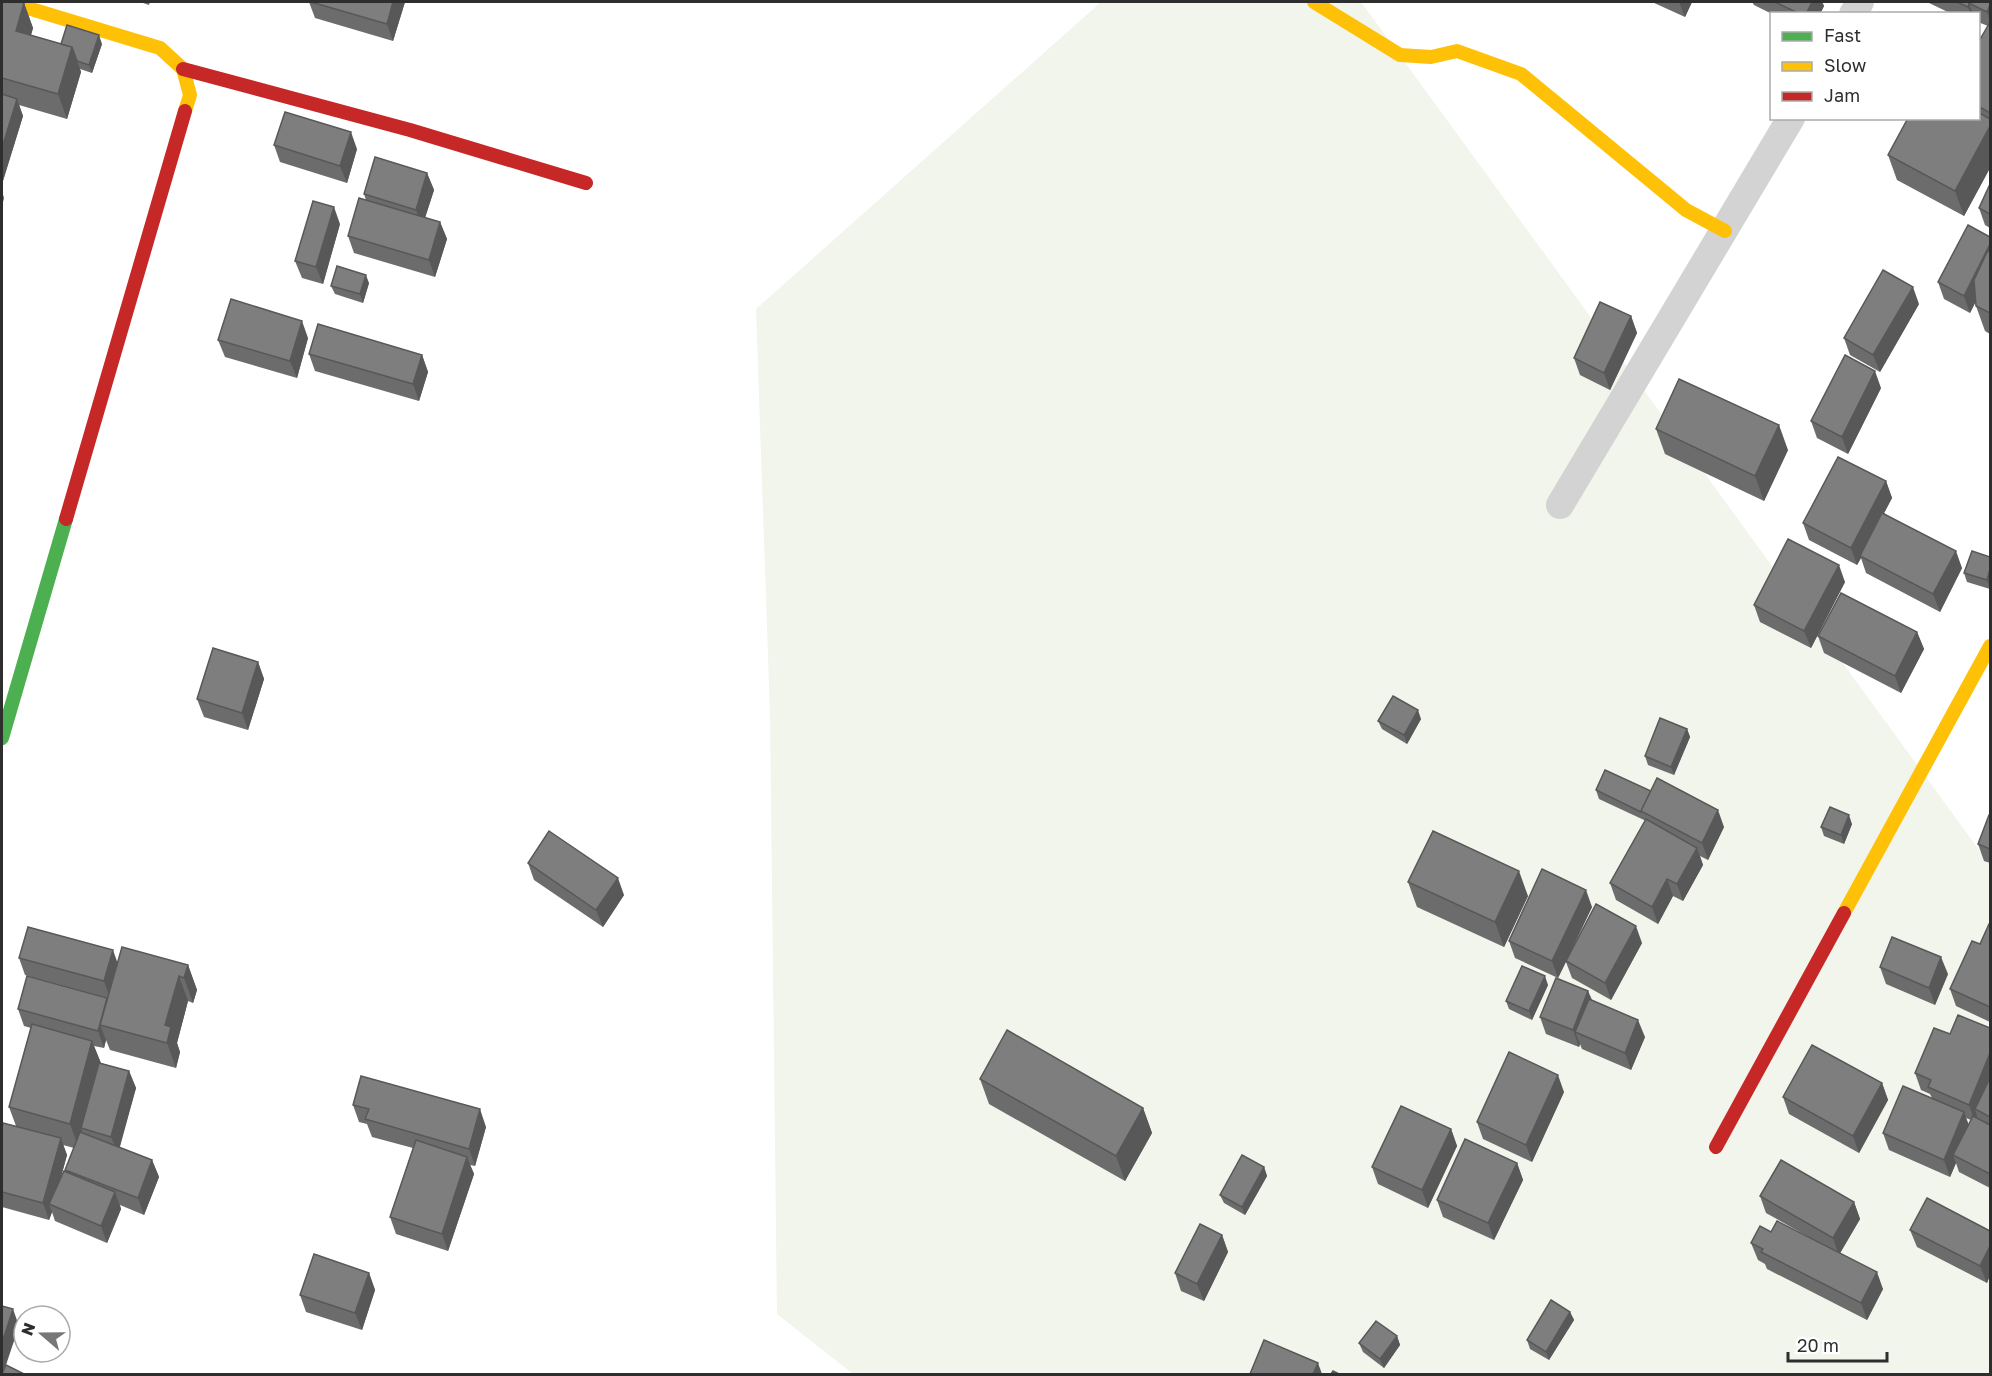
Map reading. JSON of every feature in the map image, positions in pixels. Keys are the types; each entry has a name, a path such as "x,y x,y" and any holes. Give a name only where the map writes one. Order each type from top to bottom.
{"street":[{"path":"8,2 160,48 183,69 410,130 586,183"},
{"path":"1314,2 1400,56 1431,57 1457,51 1521,74 1686,210 1725,231"},
{"path":"2,738 190,95 183,69"},
{"path":"1560,505 1790,120"},
{"path":"1716,1147 1990,646"}],"shaded area":[{"path":"1101,2 1361,2 1990,865 1990,1374 853,1374 777,1314 770,713 756,309"}],"building":[{"path":"2,2 24,3 16,31 72,47 58,94 2,78"},
{"path":"311,2 393,2 387,24"},
{"path":"1775,2 1812,2 1807,12 1796,12"},
{"path":"1957,2 1990,2 1990,5 1987,12 1969,3 1968,7"},
{"path":"1990,22 1990,113 1980,107 1980,40"},
{"path":"67,25 99,35 89,65 77,61 72,47 61,44"},
{"path":"2,94 17,99 2,148"},
{"path":"285,112 351,132 340,166 274,145"},
{"path":"1980,113 1990,119 1990,126 1955,191 1888,155 1907,120 1980,120"},
{"path":"375,157 427,173 416,210 364,194"},
{"path":"1990,184 1990,214 1979,208"},
{"path":"359,198 440,222 429,260 348,236"},
{"path":"313,201 334,207 316,267 295,261"},
{"path":"1968,225 1990,237 1990,244 1964,296 1938,282"},
{"path":"1990,251 1990,313 1976,306 1974,280 1987,252"},
{"path":"337,266 366,275 360,294 331,286"},
{"path":"1883,270 1913,287 1873,355 1844,338"},
{"path":"231,299 302,321 290,361 218,340"},
{"path":"1600,302 1631,316 1604,373 1574,358"},
{"path":"318,324 422,355 413,384 309,354"},
{"path":"1845,355 1875,371 1842,437 1811,421"},
{"path":"1679,379 1779,425 1755,476 1656,429"},
{"path":"1838,457 1886,481 1851,548 1803,523"},
{"path":"1882,513 1956,551 1933,594 1860,556"},
{"path":"1788,539 1839,565 1804,631 1754,605"},
{"path":"1972,551 1990,557 1987,580 1964,573"},
{"path":"1841,593 1917,632 1895,676 1818,636"},
{"path":"213,648 258,662 242,713 197,699"},
{"path":"1393,696 1418,710 1404,735 1378,721"},
{"path":"1660,718 1687,729 1671,767 1645,756"},
{"path":"1605,770 1651,791 1641,812 1596,790"},
{"path":"1657,778 1718,810 1702,843 1641,811"},
{"path":"1830,807 1849,815 1841,835 1821,827"},
{"path":"1990,815 1990,849 1978,844"},
{"path":"1646,819 1697,848 1677,884 1667,879 1652,907 1610,883"},
{"path":"549,831 618,878 596,910 528,863"},
{"path":"1433,831 1519,871 1495,922 1408,882"},
{"path":"1542,869 1586,890 1552,961 1509,941"},
{"path":"1596,904 1636,926 1605,983 1566,961"},
{"path":"1989,924 1990,1007 1950,989 1972,941 1980,944"},
{"path":"28,927 113,950 104,981 19,958"},
{"path":"1892,937 1941,957 1929,988 1880,967"},
{"path":"122,947 188,965 184,978 179,976 165,1025 171,1027 167,1043 100,1025"},
{"path":"1522,966 1545,976 1529,1011 1506,1001"},
{"path":"27,976 107,998 98,1031 18,1009"},
{"path":"1556,978 1588,991 1573,1030 1540,1017"},
{"path":"1589,999 1638,1020 1625,1053 1575,1032"},
{"path":"1958,1015 1990,1028 1990,1053 1969,1105 1928,1087 1931,1080 1915,1073 1934,1028 1950,1034"},
{"path":"32,1024 92,1041 70,1124 9,1107"},
{"path":"1007,1030 1143,1108 1116,1156 980,1079"},
{"path":"1812,1045 1882,1083 1853,1136 1783,1097"},
{"path":"1509,1052 1558,1075 1526,1145 1477,1122"},
{"path":"99,1063 129,1071 111,1137 81,1128"},
{"path":"361,1076 480,1109 469,1149 365,1119 369,1109 353,1105"},
{"path":"1990,1078 1990,1117 1975,1109"},
{"path":"1903,1086 1964,1112 1944,1160 1883,1133"},
{"path":"1401,1106 1451,1129 1422,1190 1372,1167"},
{"path":"1973,1116 1990,1125 1990,1174 1953,1155"},
{"path":"3,1123 61,1138 43,1203 2,1192"},
{"path":"80,1132 152,1160 138,1198 65,1170"},
{"path":"1465,1139 1517,1163 1488,1223 1437,1200"},
{"path":"416,1140 467,1157 442,1234 390,1217"},
{"path":"1242,1155 1264,1167 1242,1207 1220,1195"},
{"path":"1781,1160 1854,1202 1833,1238 1760,1196"},
{"path":"64,1171 115,1192 101,1226 49,1204"},
{"path":"1927,1198 1990,1231 1990,1246 1980,1266 1910,1230"},
{"path":"1777,1221 1877,1272 1861,1303 1761,1252 1763,1249 1751,1243 1760,1226 1771,1232"},
{"path":"1200,1224 1222,1235 1197,1284 1175,1273"},
{"path":"314,1254 369,1273 355,1313 300,1295"},
{"path":"1551,1300 1570,1312 1546,1352 1527,1340"},
{"path":"2,1306 12,1309 12,1312 2,1343"},
{"path":"1376,1321 1397,1336 1380,1359 1359,1343"},
{"path":"1264,1340 1318,1363 1313,1374 1250,1374"},
{"path":"6,1365 24,1374 2,1374"}],"traffic: fast":[{"path":"2,738 66,519"}],"traffic: slow":[{"path":"8,2 160,48 183,69 190,95 185,111"},
{"path":"1314,2 1400,55 1431,57 1457,51 1521,74 1686,210 1725,231"},
{"path":"1844,913 1990,646"}],"traffic: jam":[{"path":"183,69 410,130 586,183"},
{"path":"66,519 185,111"},
{"path":"1716,1147 1844,913"}]}
